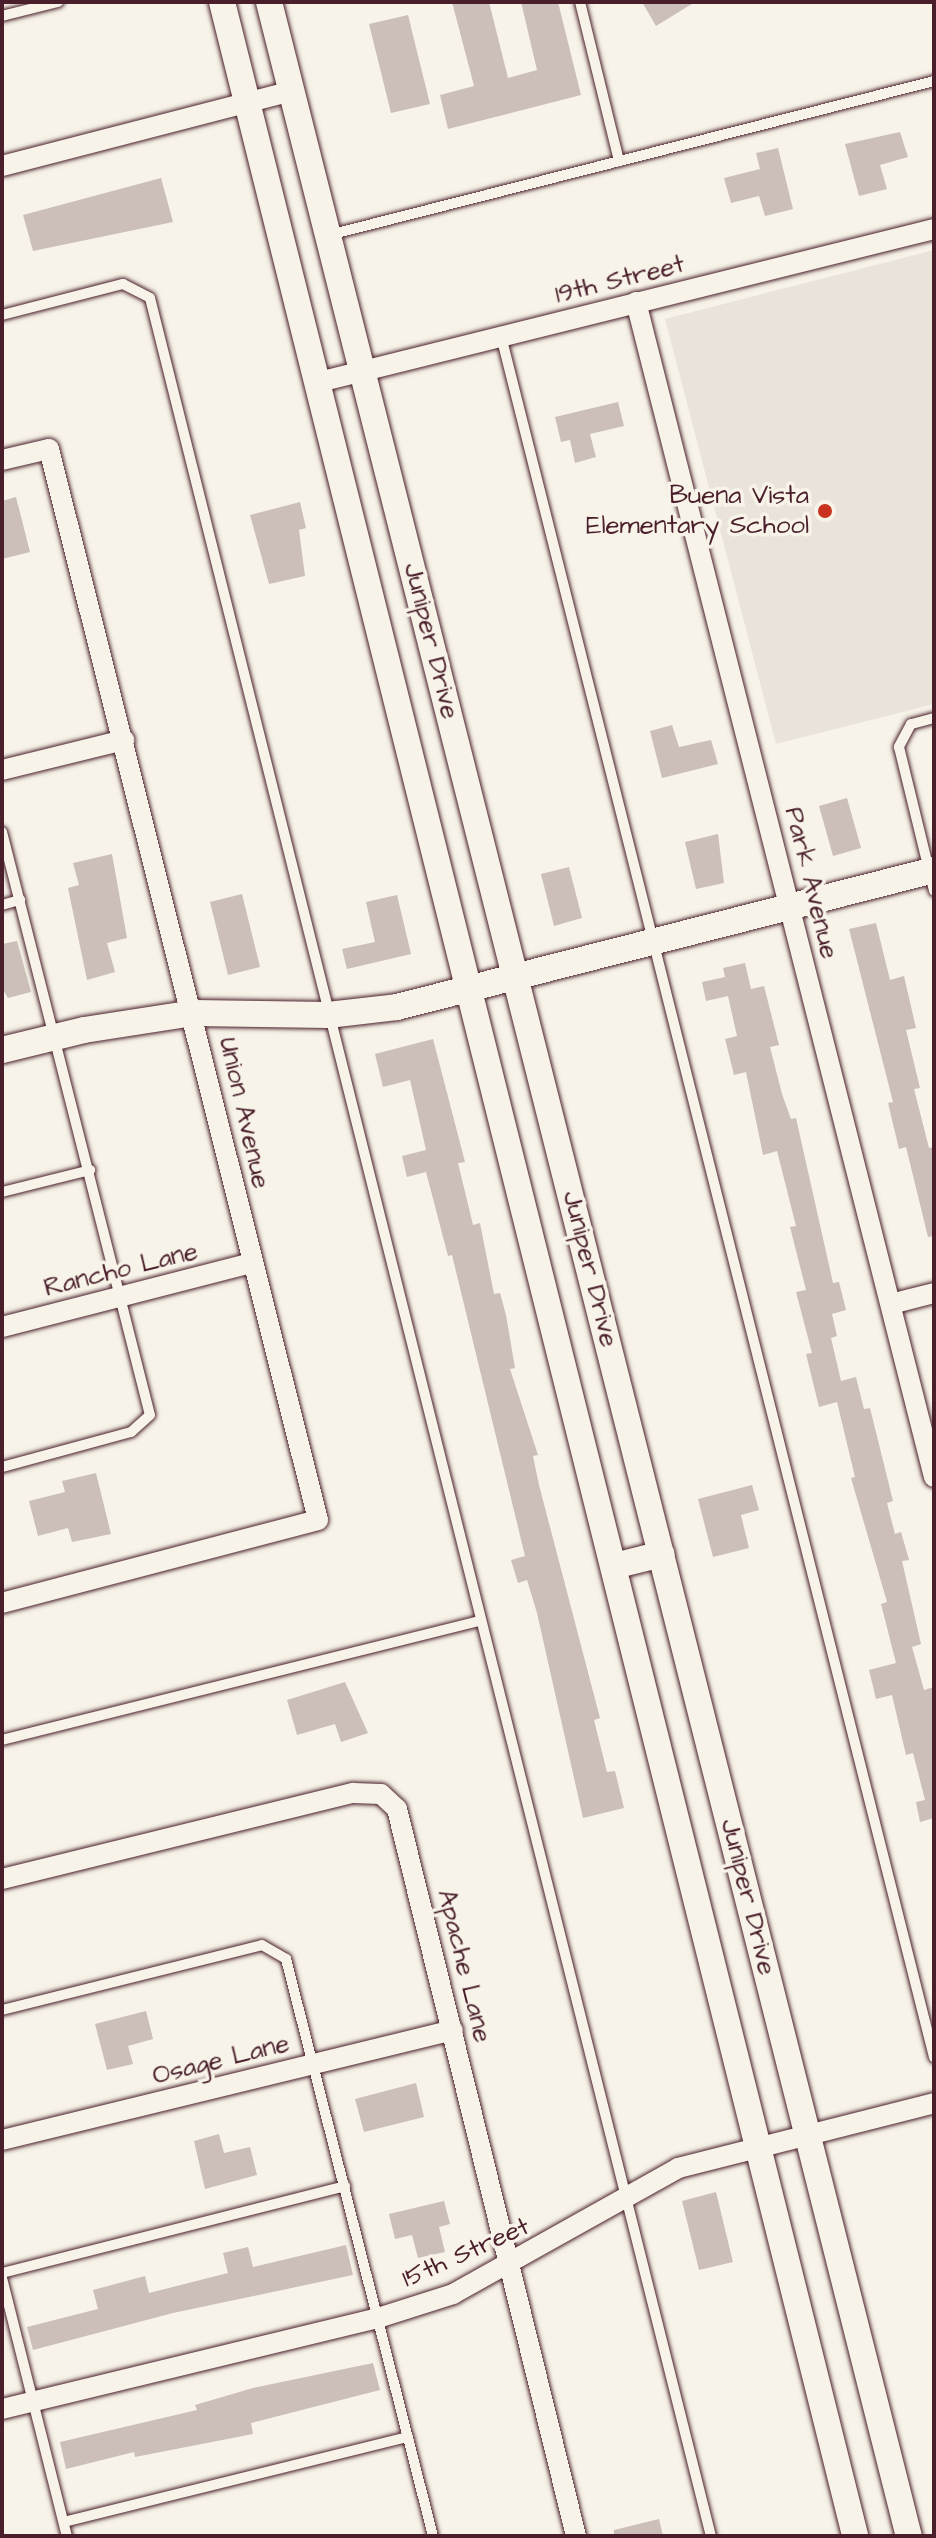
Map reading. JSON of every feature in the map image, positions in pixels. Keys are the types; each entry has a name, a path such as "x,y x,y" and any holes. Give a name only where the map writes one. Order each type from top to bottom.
{"street":[{"name":"Juniper Drive","path":"222,2 319,382 466,989 761,2146 855,2536"},
{"name":"Juniper Drive","path":"269,2 909,2536"},
{"path":"2,166 292,91"},
{"name":"19th Street","path":"319,382 934,229"},
{"name":"Park Avenue","path":"636,302 934,1477"},
{"name":"Union Avenue","path":"2,460 49,449 194,1013 252,1263 318,1520 2,1603"},
{"path":"2,770 124,740"},
{"path":"2,1050 55,1037 194,1013 328,1015 397,1007 790,906 932,877"},
{"name":"Rancho Lane","path":"2,1327 252,1263"},
{"path":"891,1304 934,1293"},
{"path":"614,1566 662,1554"},
{"name":"Apache Lane","path":"2,1879 353,1793 381,1794 397,1809 512,2264 572,2535"},
{"name":"Osage Lane","path":"2,2140 453,2030"},
{"name":"15th Street","path":"2,2409 378,2318 453,2294 512,2264 626,2193 678,2168 934,2103"}],"lane":[{"path":"2,16 58,2"},
{"path":"580,2 619,161"},
{"path":"329,235 934,81"},
{"path":"2,315 123,284 150,298 711,2536"},
{"path":"501,336 934,2057"},
{"path":"932,877 899,747 911,724 934,718"},
{"path":"2,832 150,1415 131,1432 2,1467"},
{"path":"2,905 20,900"},
{"path":"2,1192 90,1170"},
{"path":"2,1740 480,1621"},
{"path":"2,2010 262,1945 286,1959 433,2536"},
{"path":"67,2536 2,2275 345,2186"},
{"path":"64,2522 408,2437"}],"shaded area":[{"name":"Buena Vista Elementary School","path":"934,250 934,704 776,744 665,319"}],"building":[{"path":"452,2 489,2 508,78 537,70 521,2 558,2 581,95 448,129 440,95 474,86"},
{"path":"642,2 695,2 656,26"},
{"path":"408,15 430,104 391,113 369,24"},
{"path":"900,132 908,157 880,165 887,189 859,196 845,144"},
{"path":"778,148 793,209 765,216 759,196 731,203 724,178 760,169 756,153"},
{"path":"161,178 173,222 33,251 23,215"},
{"path":"618,402 624,426 590,434 596,457 575,463 570,440 561,442 555,417"},
{"path":"16,497 30,552 2,559 2,501"},
{"path":"300,502 306,528 299,530 305,576 269,584 250,515"},
{"path":"672,725 679,747 711,740 718,764 662,778 650,731"},
{"path":"847,798 861,848 833,856 819,806"},
{"path":"718,834 724,883 696,889 685,842"},
{"path":"112,854 127,938 107,943 115,972 87,980 68,888 79,885 73,863"},
{"path":"569,867 582,918 554,926 541,874"},
{"path":"242,894 260,967 228,975 210,902"},
{"path":"397,895 411,954 347,969 342,949 375,942 366,902"},
{"path":"876,923 890,980 904,976 916,1028 906,1030 920,1088 914,1089 929,1148 934,1147 934,1236 928,1237 906,1147 899,1149 888,1103 893,1102 849,929"},
{"path":"17,941 31,992 8,998 2,988 2,944"},
{"path":"745,963 751,989 764,986 779,1045 770,1047 791,1119 796,1118 833,1283 839,1282 846,1310 832,1314 837,1336 831,1338 841,1381 856,1377 864,1409 870,1408 893,1501 887,1503 895,1534 901,1532 909,1560 902,1561 921,1644 912,1647 924,1690 934,1687 934,1818 920,1822 916,1802 925,1800 913,1753 906,1755 892,1695 876,1699 869,1670 896,1663 881,1604 887,1602 851,1478 855,1477 837,1402 819,1407 806,1354 812,1353 796,1292 806,1290 790,1227 796,1226 777,1151 763,1155 746,1072 734,1075 725,1039 737,1036 728,996 706,1001 702,982 725,977 723,968"},
{"path":"433,1039 465,1162 458,1163 473,1225 480,1223 494,1294 500,1293 506,1315 515,1368 510,1369 538,1455 533,1456 539,1485 600,1718 594,1720 607,1772 615,1771 624,1808 583,1818 537,1613 527,1580 518,1583 511,1560 525,1556 452,1255 448,1256 426,1172 407,1177 402,1156 426,1150 410,1080 383,1087 375,1054"},
{"path":"96,1473 111,1534 72,1542 68,1528 38,1536 29,1501 65,1492 62,1481"},
{"path":"752,1485 759,1510 741,1515 749,1548 713,1557 698,1499"},
{"path":"345,1682 368,1733 341,1742 335,1724 297,1735 287,1700"},
{"path":"146,2011 153,2039 128,2046 133,2064 107,2070 95,2024"},
{"path":"416,2083 424,2117 364,2132 355,2099"},
{"path":"219,2134 224,2153 250,2147 257,2175 205,2189 194,2141"},
{"path":"716,2192 733,2262 699,2270 682,2201"},
{"path":"444,2201 450,2224 439,2227 445,2252 418,2258 412,2235 395,2239 389,2214"},
{"path":"346,2245 353,2275 173,2313 33,2350 27,2327 98,2309 93,2290 145,2276 149,2293 228,2273 223,2253 248,2247 253,2267"},
{"path":"373,2363 380,2390 251,2423 253,2434 135,2457 134,2452 66,2469 60,2442 197,2410 195,2405 253,2388"},
{"path":"659,2519 663,2536 614,2536 614,2530"}],"place":[{"name":"Buena Vista Elementary School","path":"825,511"}]}
